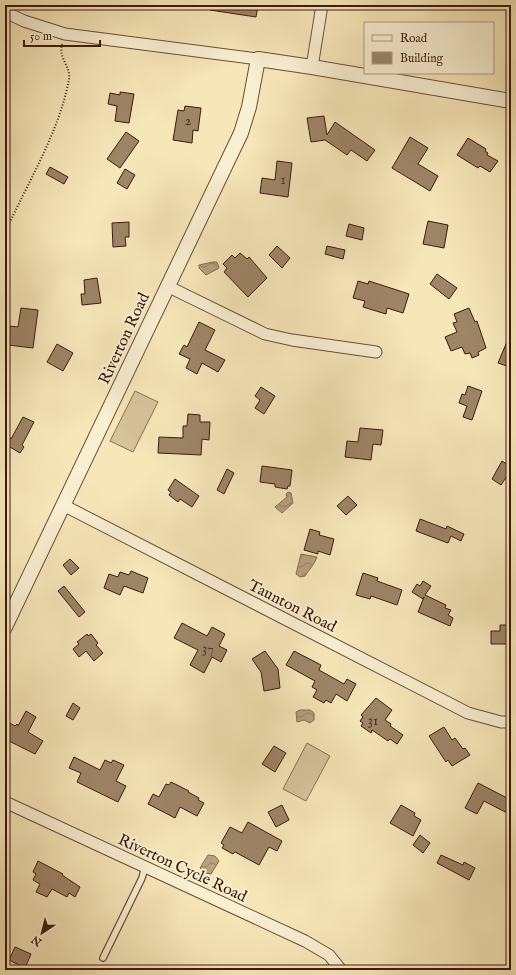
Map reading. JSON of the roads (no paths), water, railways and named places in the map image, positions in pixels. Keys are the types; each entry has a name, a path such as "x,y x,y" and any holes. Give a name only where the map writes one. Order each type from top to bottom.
{"street":[{"path":"312,67 322,5"},
{"path":"5,12 24,21 65,34 312,67 511,101"},
{"name":"Riverton Road","path":"5,627 241,133 249,107 258,59"},
{"path":"167,286 265,334 292,340 376,352"},
{"name":"Taunton Road","path":"63,506 468,713 501,722 511,722"},
{"name":"Riverton Cycle Road","path":"5,802 305,941 329,955 341,970"}],"lane":[{"path":"103,958 142,878 145,866"}],"water":[{"path":"217,262 219,268 206,275 199,268 199,265"},
{"path":"288,492 291,493 293,503 282,513 275,507 287,497 286,494"},
{"path":"301,554 317,557 305,576 300,577 296,574"},
{"path":"300,710 310,710 314,713 314,720 310,723 304,720 297,722 296,712"},
{"path":"208,855 215,856 219,861 211,874 205,873 200,868"}]}
